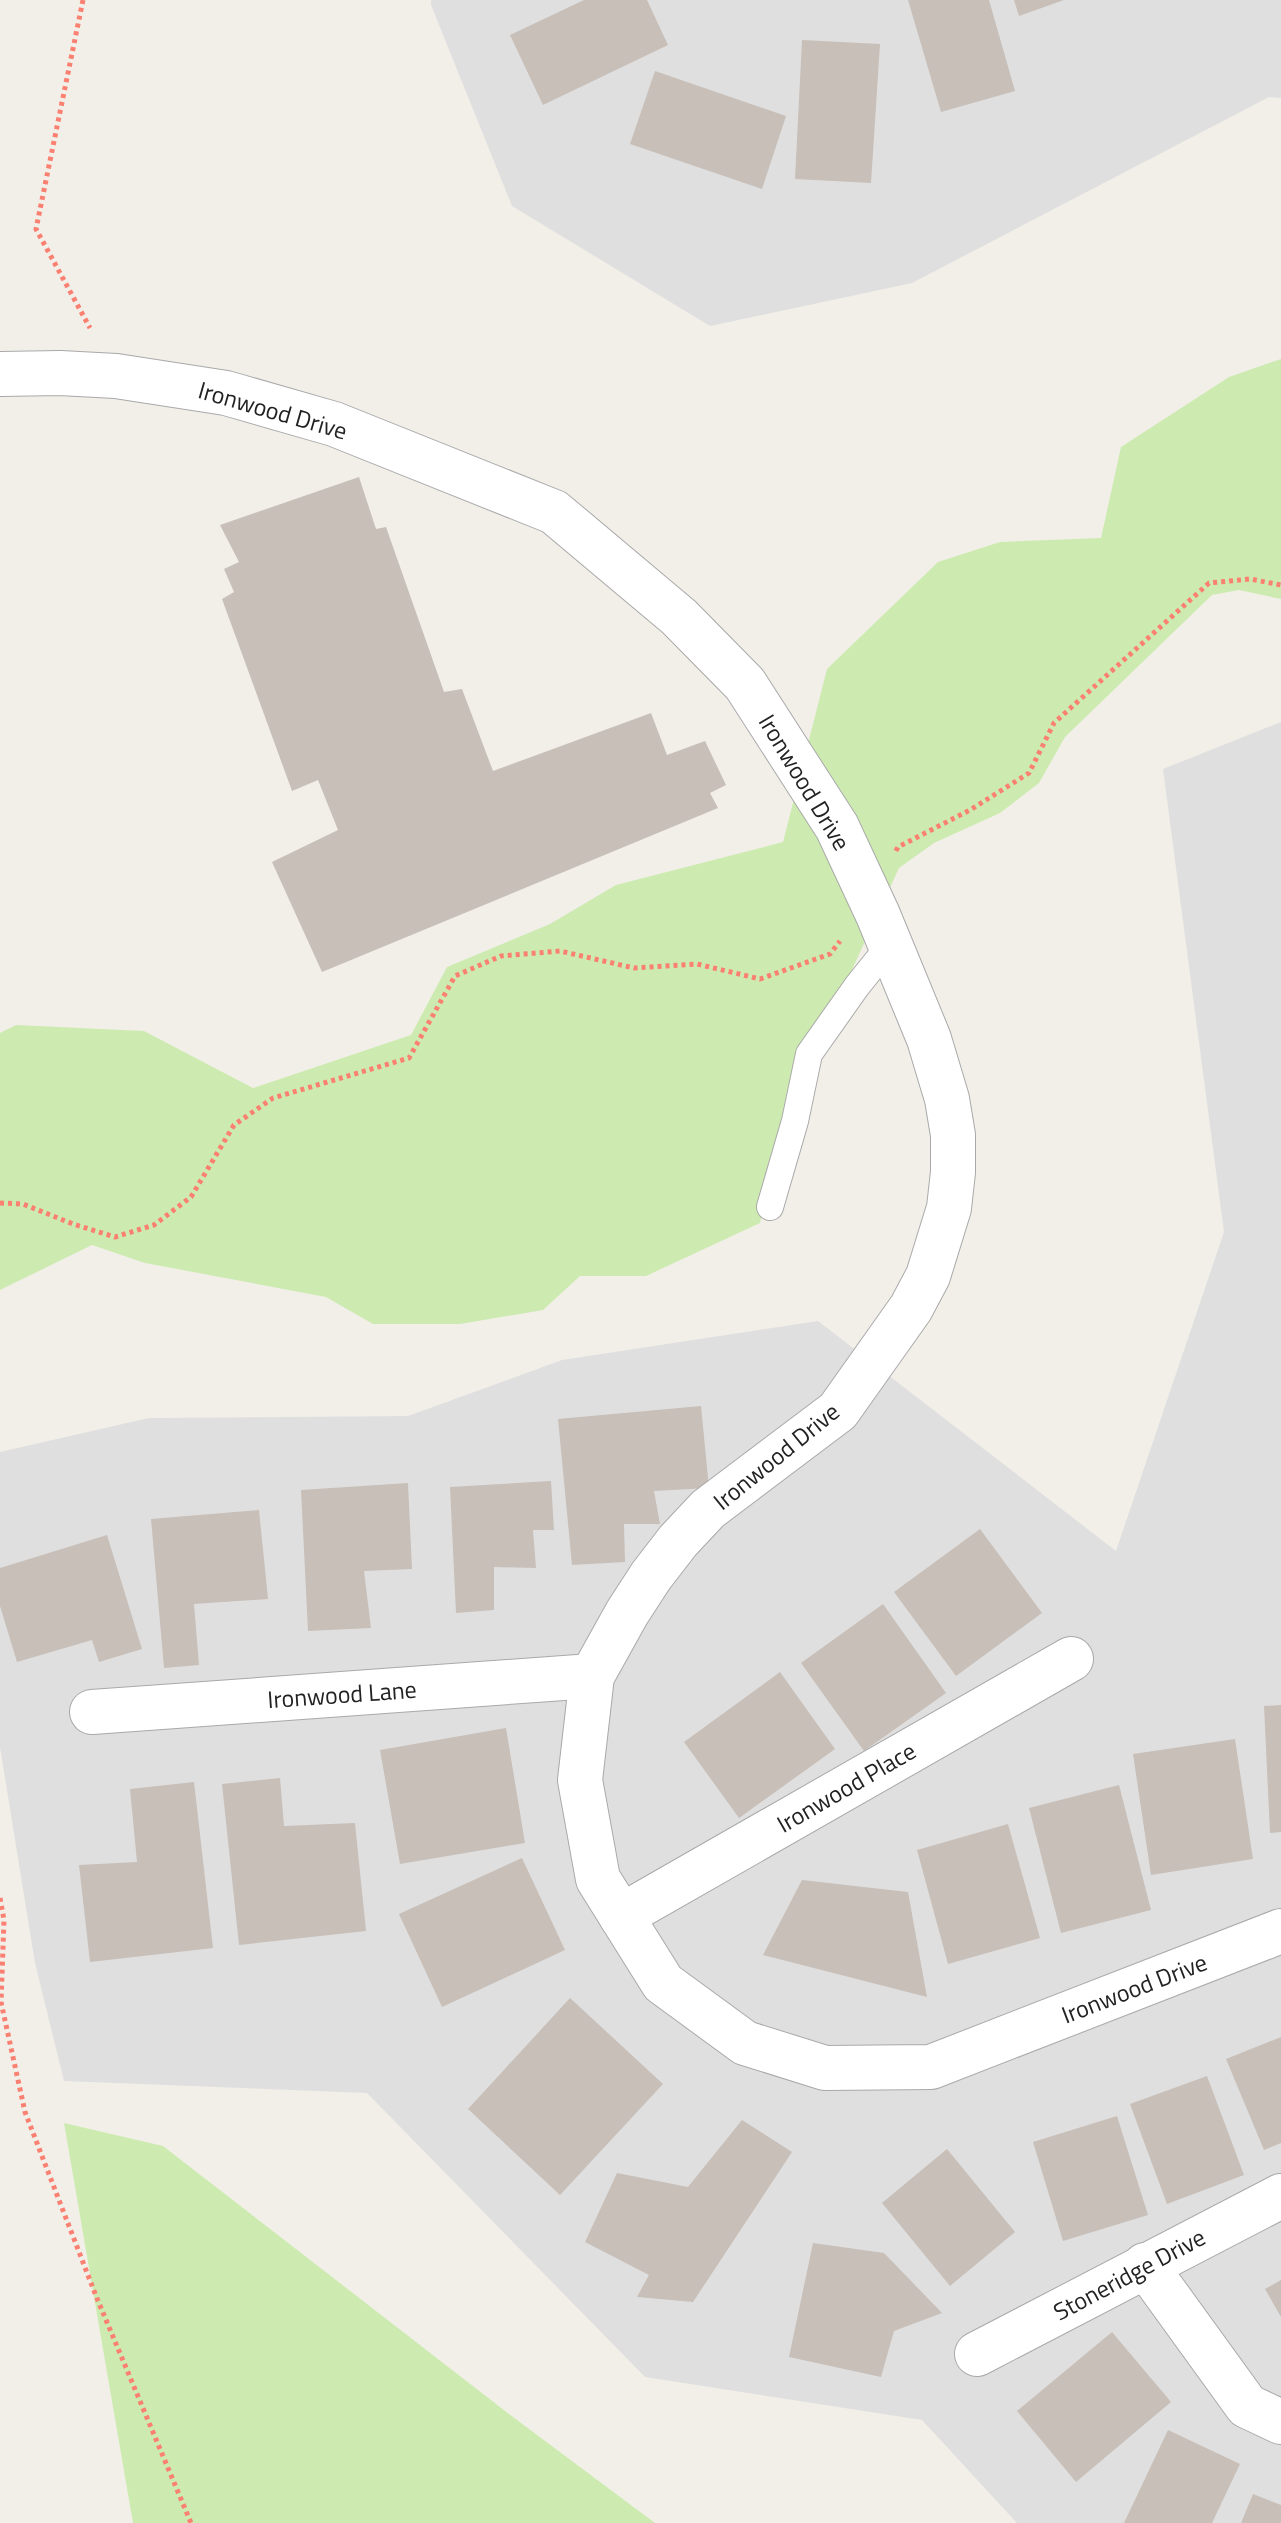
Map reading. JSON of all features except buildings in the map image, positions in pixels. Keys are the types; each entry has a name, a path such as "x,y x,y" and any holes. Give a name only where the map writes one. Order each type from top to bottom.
{"street":[{"name":"Ironwood Drive","path":"0,374 116,376 172,383 280,407 387,444 437,467 554,512 679,617 745,684 837,827 890,945 938,1064 953,1135 949,1208 928,1276 911,1308 838,1411 708,1509 678,1541 627,1613 592,1676 580,1780 598,1879 663,1983 745,2043 825,2068 931,2067 1281,1931"},
{"name":"Ironwood Place","path":"621,1916 1071,1659"},
{"name":"Ironwood Lane","path":"92,1712 592,1676"},
{"name":"Stoneridge Drive","path":"977,2354 1281,2196"},
{"path":"1145,2265 1247,2406 1281,2422"}],"lane":[{"path":"770,1207 795,1121 809,1054 890,945"}],"path":[{"path":"83,0 36,229 116,376"},
{"path":"0,1203 23,1204 115,1237 154,1225 191,1197 234,1125 273,1098 409,1058 455,976 501,956 560,951 634,968 697,964 760,979 830,954 898,847 970,810 1029,773 1054,723 1209,583 1250,579 1281,585"},
{"path":"0,1898 4,1920 1,2002 25,2112 96,2296 191,2523"}],"shaded area":[{"path":"431,0 1281,0 1281,98 1269,97 912,283 710,326 512,206"},
{"path":"1281,722 1281,2523 1017,2523 922,2420 645,2377 367,2093 64,2081 35,1963 0,1747 0,1452 149,1418 408,1416 562,1360 818,1321 1116,1551 1224,1232 1163,769"}],"green space":[{"path":"1281,359 1281,599 1239,590 1212,595 1065,737 1039,783 1000,813 934,843 899,868 850,974 799,1056 760,1223 646,1276 580,1276 543,1310 460,1324 373,1324 326,1297 145,1263 92,1245 0,1290 0,1033 16,1025 144,1031 253,1088 411,1035 447,967 550,924 616,885 783,842 827,669 938,562 1000,542 1101,538 1121,447 1229,377"},
{"path":"64,2123 163,2146 655,2523 133,2523"}]}
